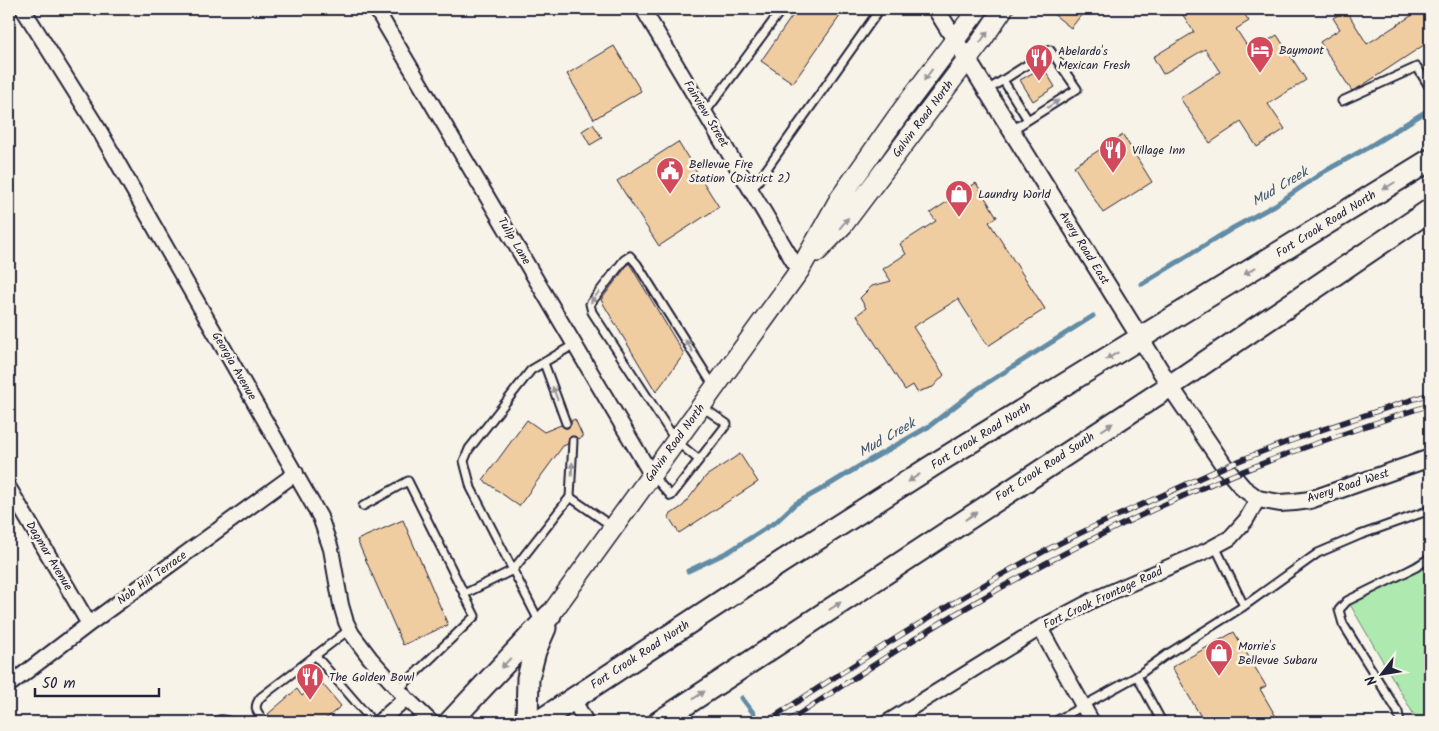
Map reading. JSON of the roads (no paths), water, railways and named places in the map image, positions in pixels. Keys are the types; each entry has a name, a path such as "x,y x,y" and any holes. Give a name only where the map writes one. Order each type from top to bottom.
{"main road":[{"name":"Galvin Road North","path":"546,620 799,271 840,198 897,117 978,9"},
{"name":"Galvin Road North","path":"799,271 843,225 1003,9"},
{"name":"Fort Crook Road North","path":"538,722 783,561 934,465 1430,160"},
{"name":"Fort Crook Road South","path":"659,722 1170,386 1430,210"},
{"path":"450,722 546,620"},
{"path":"527,722 528,678 546,620"}],"street":[{"name":"Georgia Avenue","path":"23,9 99,130 320,517 334,562 341,605 350,629 364,650 431,722"},
{"name":"Tulip Lane","path":"376,9 652,474"},
{"name":"Fairview Street","path":"643,9 799,271"},
{"name":"Avery Road East","path":"936,9 1170,386"},
{"path":"1170,386 1225,467 1243,488 1258,499"},
{"name":"Avery Road West","path":"1258,499 1280,503 1310,500 1430,458"},
{"name":"Nob Hill Terrace","path":"9,685 89,624 296,473"},
{"name":"Dagmar Avenue","path":"9,488 89,624"},
{"name":"Fort Crook Frontage Road","path":"888,722 1040,628 1095,599 1230,538 1246,520 1258,499"},
{"path":"1040,628 1092,722"},
{"path":"379,722 402,693"},
{"path":"573,699 586,722"}],"lane":[{"path":"705,113 782,9"},
{"path":"751,191 880,9"},
{"path":"986,90 1050,50 1076,89 1012,130"},
{"path":"1342,101 1417,67 1430,88"},
{"path":"1003,80 1028,120"},
{"path":"699,460 676,441 592,312 590,304 624,260 630,256 637,264 715,387"},
{"path":"546,620 513,570 471,488 464,461 469,449 531,370 575,344"},
{"path":"544,362 566,423"},
{"path":"652,474 672,496 727,424 701,406"},
{"path":"464,594 513,570 570,497 573,441"},
{"path":"363,506 408,481 475,616 402,693"},
{"path":"570,497 614,527"},
{"path":"1054,722 1137,676 1166,655 1244,606 1318,554 1360,535 1430,510"},
{"path":"1215,546 1244,606"},
{"path":"1400,722 1398,712 1343,624 1339,610 1347,601 1430,558"},
{"path":"265,722 256,708 256,703 261,697 350,629"},
{"path":"315,655 373,722"},
{"path":"1137,676 1162,722"},
{"path":"215,722 224,719 231,722"}],"waterway":[{"name":"Mud Creek","path":"1142,284 1233,228 1275,205 1325,171 1367,148 1430,109"},
{"name":"Mud Creek","path":"688,571 728,552 777,521 795,504 928,427 976,390 1093,316"},
{"name":"Mud Creek","path":"742,698 754,714"}],"railway":[{"path":"766,722 867,656 1004,573 1109,519 1224,467 1274,447 1430,394"},
{"path":"787,722 952,616 1044,564 1114,528 1194,491 1260,464 1362,427 1430,405"}],"place":[{"name":"Baymont","path":"1260,74"},
{"name":"Abelardo's Mexican Fresh","path":"1039,82"},
{"name":"Village Inn","path":"1113,174"},
{"name":"Bellevue Fire Station (District 2)","path":"670,195"},
{"name":"Laundry World","path":"959,218"},
{"name":"Morrie's Bellevue Subaru","path":"1219,677"},
{"name":"The Golden Bowl","path":"310,701"}]}
